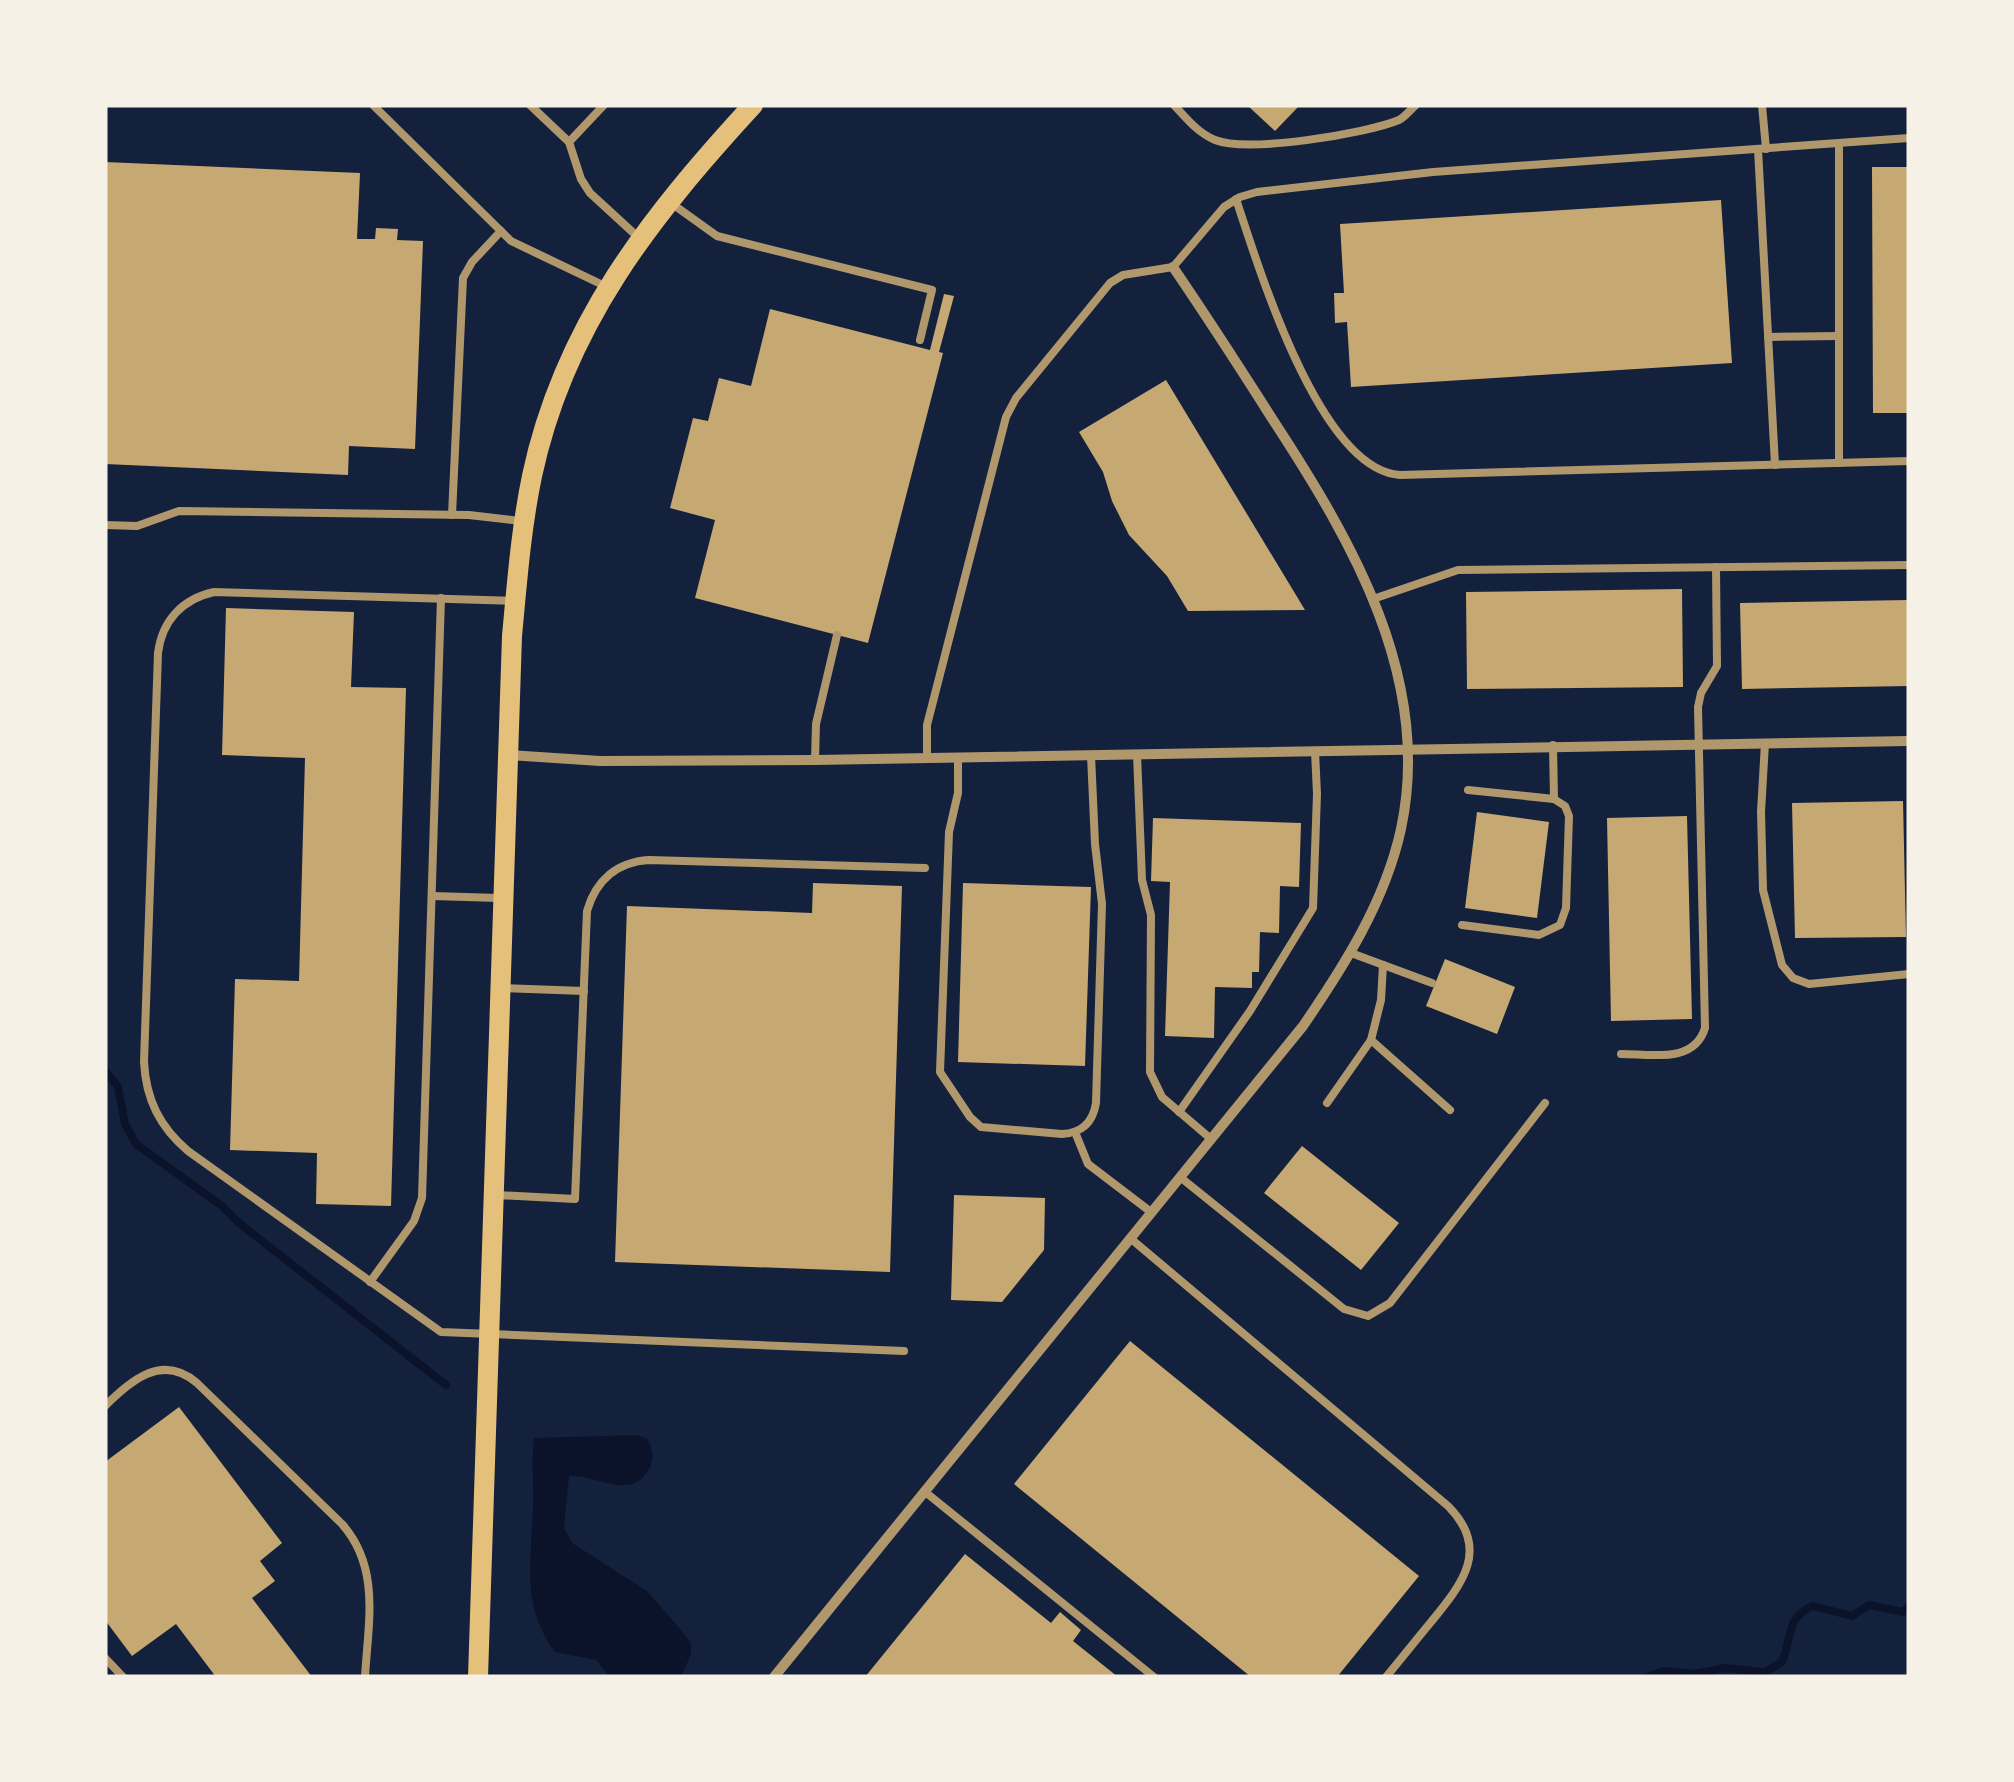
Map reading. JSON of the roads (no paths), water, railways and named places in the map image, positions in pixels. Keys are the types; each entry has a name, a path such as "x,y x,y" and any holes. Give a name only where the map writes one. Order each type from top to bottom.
{"main road":[{"path":"478,1677 515,600 524,522 540,442 558,389 607,287 668,200 753,105"}],"street":[{"path":"774,1677 1303,1026 1351,952 1397,845 1408,750 1398,676 1373,599 1319,490 1173,267"},
{"path":"509,755 600,762 815,760 1909,741"}],"lane":[{"path":"373,105 511,241 607,287"},
{"path":"530,105 569,142 585,186 639,238"},
{"path":"569,142 604,105"},
{"path":"1174,105 1208,136 1238,144 1342,134 1402,120 1416,105"},
{"path":"1762,105 1775,465"},
{"path":"927,758 927,725 1008,410 1110,283 1123,275 1173,267 1218,214 1236,199 1258,192 1434,172 1909,138"},
{"path":"1839,143 1840,463"},
{"path":"1236,199 1270,300 1319,408 1362,458 1382,472 1909,462"},
{"path":"668,200 717,236 932,290 920,340"},
{"path":"452,515 464,278 472,262 501,231"},
{"path":"1768,338 1839,336"},
{"path":"105,525 137,526 179,511 452,515 524,522"},
{"path":"1373,599 1458,570 1909,565"},
{"path":"1621,1054 1680,1054 1696,1045 1705,1028 1698,702 1717,666 1716,567"},
{"path":"515,600 214,592 183,604 168,621 159,642 144,1062 148,1096 164,1127 188,1151 438,1330 904,1350"},
{"path":"370,1282 414,1221 422,1198 441,598"},
{"path":"815,760 816,724 837,635"},
{"path":"1765,743 1762,879 1785,970 1809,984 1909,974"},
{"path":"1553,745 1554,800"},
{"path":"1179,1112 1250,1011 1313,908 1317,794 1314,751"},
{"path":"1137,754 1142,880 1152,915 1150,1072 1158,1092 1211,1139"},
{"path":"958,758 958,793 949,832 939,1061 942,1077 981,1127 996,1131 1075,1132 1090,1121 1096,1103 1102,904 1091,755"},
{"path":"1462,925 1539,935 1552,931 1562,921 1566,908 1570,816 1562,804 1468,790"},
{"path":"494,1195 575,1199 589,903 605,876 626,864 649,860 924,868"},
{"path":"432,896 504,898"},
{"path":"1351,952 1432,983"},
{"path":"1327,1103 1371,1040 1381,1000 1383,965"},
{"path":"501,988 584,991"},
{"path":"1371,1040 1450,1110"},
{"path":"1180,1177 1344,1309 1361,1316 1374,1314 1390,1304 1545,1103"},
{"path":"1075,1132 1088,1164 1152,1212"},
{"path":"1130,1238 1448,1506 1463,1524 1470,1547 1463,1581 1386,1677"},
{"path":"105,1406 145,1372 164,1369 190,1377 342,1524 358,1546 368,1571 365,1677"},
{"path":"924,1491 1154,1677"},
{"path":"105,1658 123,1677"}],"water":[{"path":"637,1435 647,1439 652,1454 651,1465 642,1479 623,1485 569,1476 564,1528 572,1543 647,1591 681,1630 691,1643 691,1654 681,1677 610,1677 596,1660 555,1652 544,1635 533,1601 530,1566 534,1438"}],"waterway":[{"path":"105,1071 118,1087 125,1124 136,1144 222,1206 446,1385"},
{"path":"1647,1677 1663,1671 1694,1674 1725,1668 1765,1672 1782,1662 1794,1623 1813,1606 1852,1616 1869,1605 1903,1612 1909,1606"}]}
